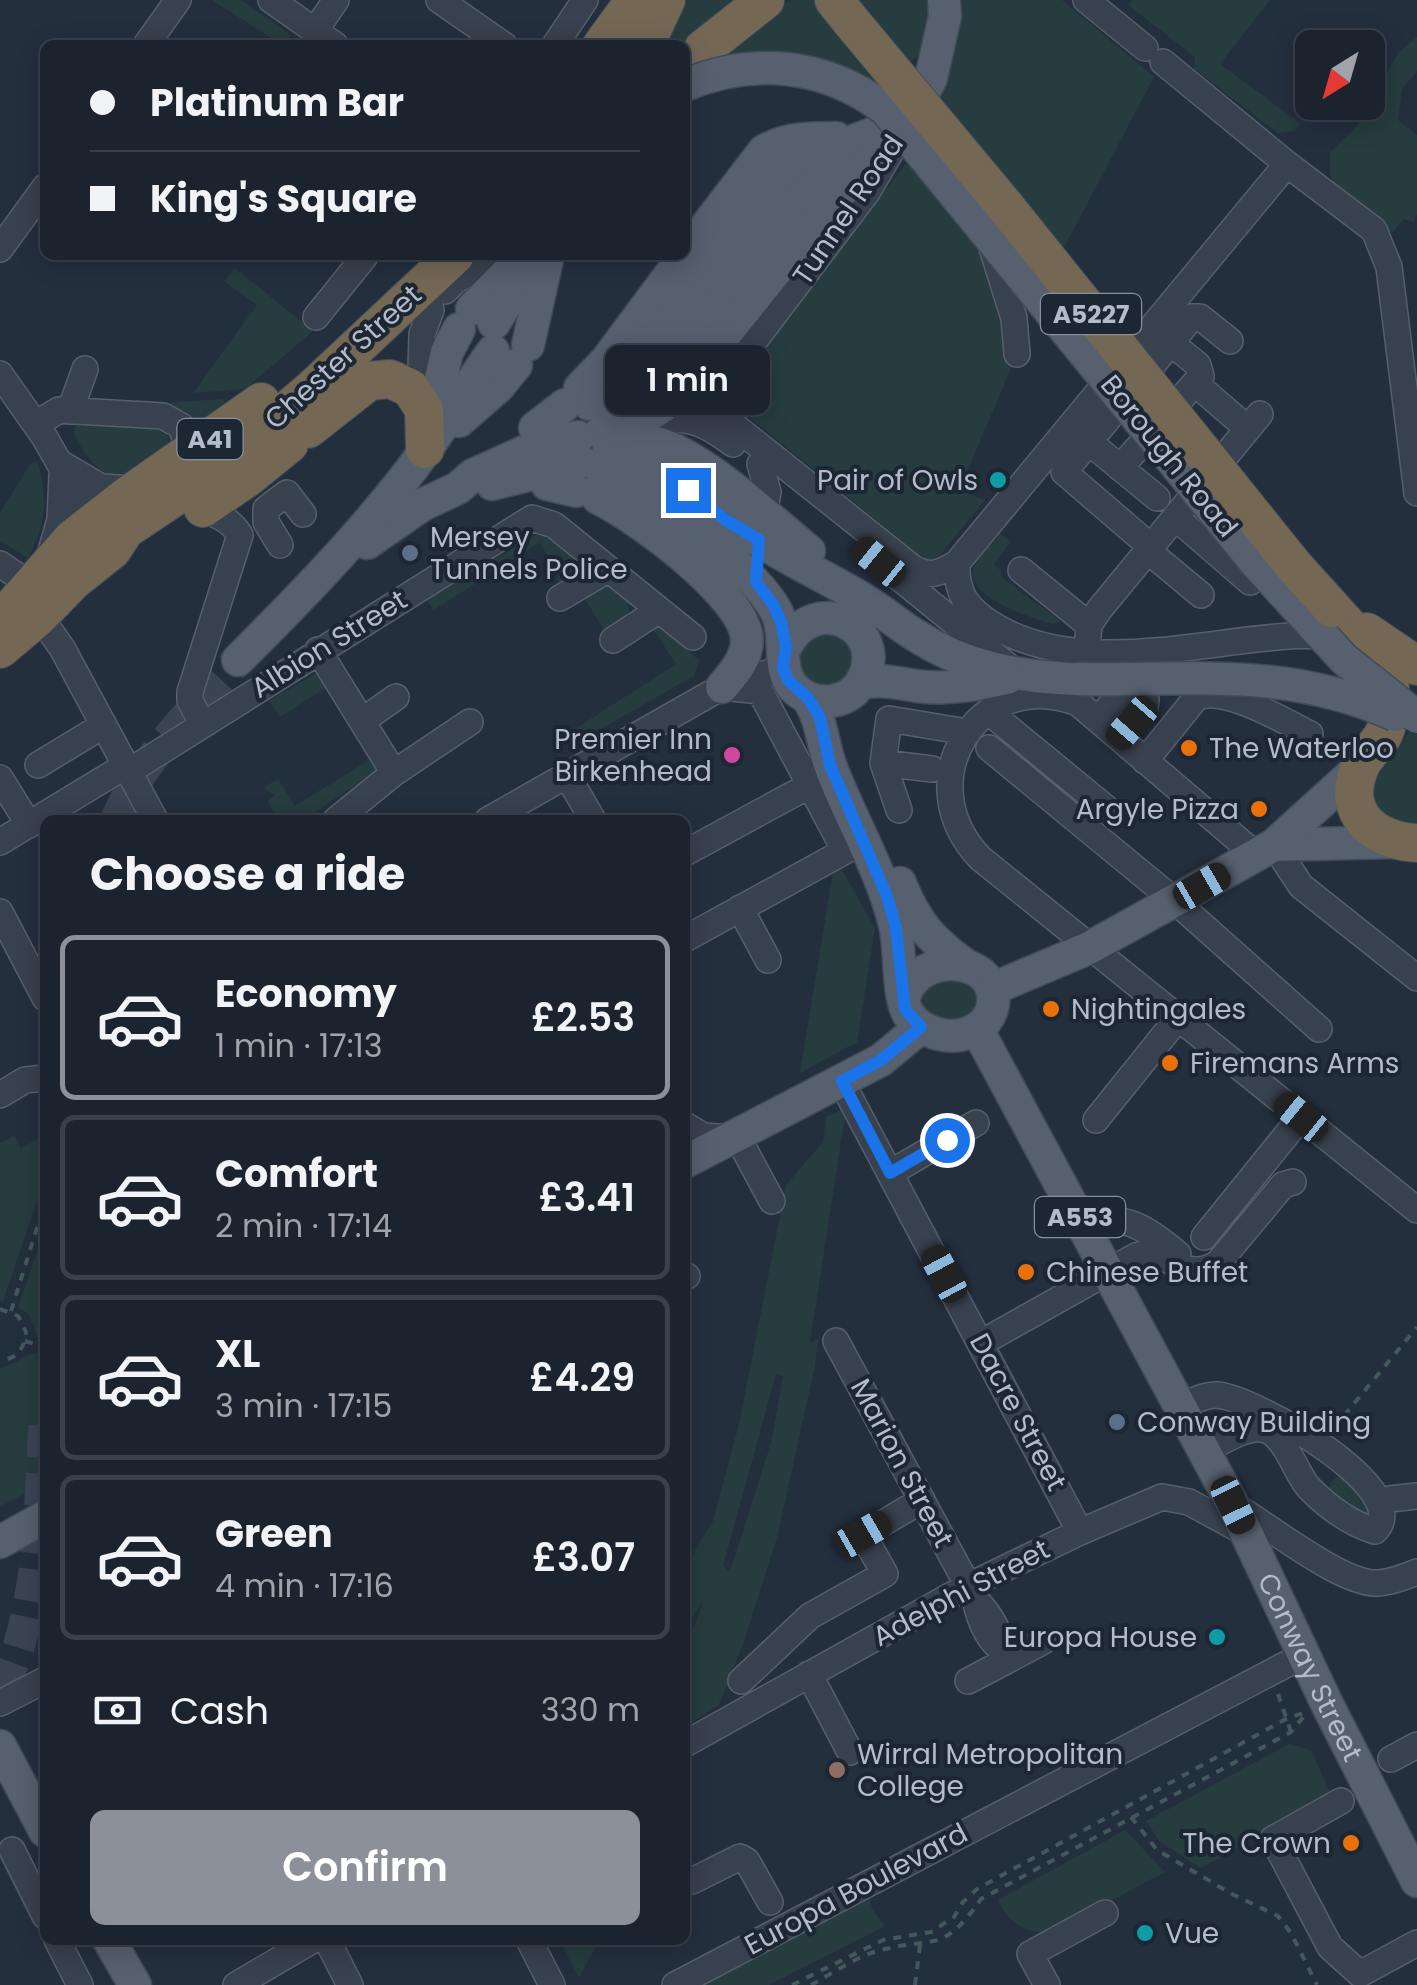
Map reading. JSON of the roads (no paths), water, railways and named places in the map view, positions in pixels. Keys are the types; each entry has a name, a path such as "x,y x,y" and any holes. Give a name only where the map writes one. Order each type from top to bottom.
{"highway":[{"path":"647,40 666,0"},
{"path":"703,49 765,0"},
{"path":"603,40 607,2"},
{"name":"Borough Road","path":"842,7 1332,608"},
{"name":"Chester Street","path":"0,649 25,600 102,537 136,489 251,411 415,260"},
{"name":"Chester Street","path":"102,537 125,530 222,465 311,390 484,327"},
{"path":"102,537 137,549 247,478 358,387 380,378 400,382 423,430"},
{"name":"A5227","path":"1332,608 1388,679 1406,725"},
{"name":"A5227","path":"1332,608 1417,666"},
{"path":"1406,842 1366,826 1355,789 1360,767 1406,725 1417,704"}],"main road":[{"name":"Tunnel Road","path":"908,119 931,78 945,16 944,0"},
{"name":"Borough Road","path":"690,84 744,68 771,66 814,73 853,88 884,109 1256,563 1406,725"},
{"path":"577,443 620,381 641,359 781,174 808,158 908,119"},
{"path":"324,575 422,505 577,443 654,420 828,205 908,119"},
{"path":"577,443 674,361 818,180 908,119"},
{"path":"690,248 764,151 776,144 802,139 866,136"},
{"path":"423,430 484,327 534,260"},
{"path":"577,443 623,338 681,260"},
{"path":"238,660 324,575 403,480 447,352 484,327"},
{"path":"470,484 504,451 650,441 699,464 762,528 916,636 959,660 1021,674"},
{"path":"577,443 626,494 694,531 756,582 774,606 784,657 796,690 808,698 820,718 830,765 887,896 896,928 905,1009 921,1027 954,1036 987,1009 1265,850 1360,767"},
{"path":"577,443 633,516 706,577 744,625 746,648 736,671 722,687"},
{"path":"784,657 799,626 810,620 836,618 858,632 868,654 846,739 853,774 919,924 934,942 980,974 987,1009"},
{"path":"808,698 834,701 858,687 888,680 926,687 962,687 1021,674 1084,651 1220,677 1278,680 1364,701 1406,725"},
{"path":"1265,850 1406,842"},
{"path":"904,997 912,978 922,970 952,964 968,967"},
{"name":"Conway Street","path":"987,1009 1080,1218 1122,1263 1181,1406 1417,1881"},
{"path":"690,1159 881,1060 921,1027"},
{"path":"0,1542 40,1520"},
{"path":"0,1746 40,1822"},
{"path":"112,1945 136,1985"}],"street":[{"path":"150,40 178,0"},
{"path":"270,0 313,37 336,0"},
{"path":"439,0 497,40"},
{"path":"1086,0 1286,164 1374,230 1389,266 1417,493"},
{"path":"561,40 607,2"},
{"name":"Tunnel Road","path":"908,119 868,190 718,389 715,402 722,416 912,568 934,575 957,564"},
{"path":"1286,164 957,564 960,595 982,618 1026,640 1062,649 1132,653 1290,636 1357,636"},
{"path":"0,249 40,194"},
{"path":"984,228 1014,318 1017,354"},
{"path":"316,317 362,260"},
{"path":"423,430 422,334 484,327 456,280 492,260"},
{"path":"1202,594 1064,476 1196,316 1230,341"},
{"path":"1120,468 1196,384 1202,372 1170,344"},
{"path":"70,411 85,369"},
{"path":"0,374 36,424 102,537"},
{"path":"1084,651 1166,508 1254,421 1196,384"},
{"path":"247,478 289,461 365,395 378,390 404,400 423,430"},
{"path":"36,424 58,410 170,418 181,426 185,439 183,458"},
{"path":"654,420 682,418 706,423 1021,674"},
{"path":"1089,442 1250,582"},
{"path":"756,582 768,492 760,464"},
{"path":"60,465 100,487 136,489"},
{"path":"25,600 54,546 60,520 60,465"},
{"path":"280,545 266,522 266,510 287,493 302,514"},
{"path":"198,511 228,522 240,535"},
{"name":"Albion Street","path":"49,815 203,724 532,518 554,525 609,568"},
{"path":"203,724 190,701 190,692 240,535 266,522"},
{"path":"0,564 62,648 152,815"},
{"path":"560,598 609,568 693,637"},
{"path":"1021,570 1084,651"},
{"path":"613,640 659,610"},
{"path":"318,650 394,774"},
{"path":"498,815 722,687 784,657"},
{"path":"690,936 845,851 760,691 722,687"},
{"path":"1145,761 1196,698 1208,693 1262,710 1310,734"},
{"path":"1097,719 1121,694 1142,695 1145,708 1119,738"},
{"path":"362,721 396,697"},
{"path":"1412,965 1301,886 1265,850 1145,761 1078,703 1051,697 1018,700 990,712 967,732 949,781 949,802 954,823 980,858 1417,1210"},
{"path":"990,712 1106,808"},
{"path":"899,810 883,764 889,719 967,732"},
{"path":"342,815 470,722"},
{"path":"38,766 104,725"},
{"path":"989,748 1175,901 1319,1029"},
{"path":"883,764 932,769"},
{"path":"568,777 589,815"},
{"path":"0,778 40,820"},
{"path":"690,850 812,784"},
{"name":"Albion Street","path":"0,842 40,820"},
{"path":"740,908 768,960"},
{"path":"0,912 10,958 40,992"},
{"path":"1096,1120 1178,1018"},
{"path":"0,1094 25,1080 40,1078"},
{"name":"Dacre Street","path":"835,1084 890,1173 1080,1532"},
{"path":"1204,1238 1301,1117"},
{"path":"890,1173 976,1123"},
{"path":"690,1128 703,1136 734,1137 772,1201"},
{"path":"981,1343 1122,1263 1154,1251 1184,1270 1206,1272 1218,1263 1282,1185 1299,1175 1280,1173 1216,1251 1203,1259 1182,1258 1135,1222 1115,1217 1080,1218"},
{"path":"1115,1217 1122,1263"},
{"name":"Marion Street","path":"836,1341 972,1592 1001,1638 1005,1655"},
{"path":"1181,1406 1208,1395 1220,1395 1262,1407 1325,1440 1369,1471 1390,1499 1392,1513 1386,1525 1374,1531 1340,1516 1307,1486 1276,1437 1268,1431 1240,1434 1204,1450"},
{"path":"1390,1499 1417,1496"},
{"name":"Adelphi Street","path":"691,1741 1080,1532 1162,1497 1266,1523 1318,1562 1374,1584 1417,1572"},
{"path":"741,1681 810,1616 884,1574 863,1534 922,1500"},
{"path":"968,1681 1005,1655 1042,1642"},
{"name":"Europa Boulevard","path":"674,1985 1304,1655"},
{"path":"810,1674 850,1752"},
{"path":"0,1703 40,1683"},
{"path":"1391,1759 1417,1745"},
{"path":"1341,1801 1273,1839 1330,1947 1357,1981 1417,1943"},
{"path":"40,1835 6,1854 40,1908"},
{"path":"690,1881 740,1856 747,1861 770,1902"},
{"path":"1047,1985 1030,1954 1105,1913"},
{"path":"60,1945 80,1985"},
{"path":"236,1985 305,1945"},
{"path":"330,1945 350,1985"},
{"path":"531,1945 552,1985"}],"tunnel":[{"path":"118,815 154,755 238,660"},
{"path":"0,1692 24,1628 40,1502"}],"place":[{"name":"Pair of Owls","path":"998,480"},
{"name":"Mersey Tunnels Police","path":"410,553"},
{"name":"The Waterloo","path":"1189,748"},
{"name":"Premier Inn Birkenhead","path":"732,755"},
{"name":"Argyle Pizza","path":"1259,809"},
{"name":"Nightingales","path":"1051,1009"},
{"name":"Firemans Arms","path":"1170,1063"},
{"name":"Chinese Buffet","path":"1026,1272"},
{"name":"Conway Building","path":"1117,1422"},
{"name":"Europa House","path":"1217,1637"},
{"name":"Wirral Metropolitan College","path":"837,1770"},
{"name":"The Crown","path":"1351,1843"},
{"name":"Vue","path":"1145,1933"}]}
